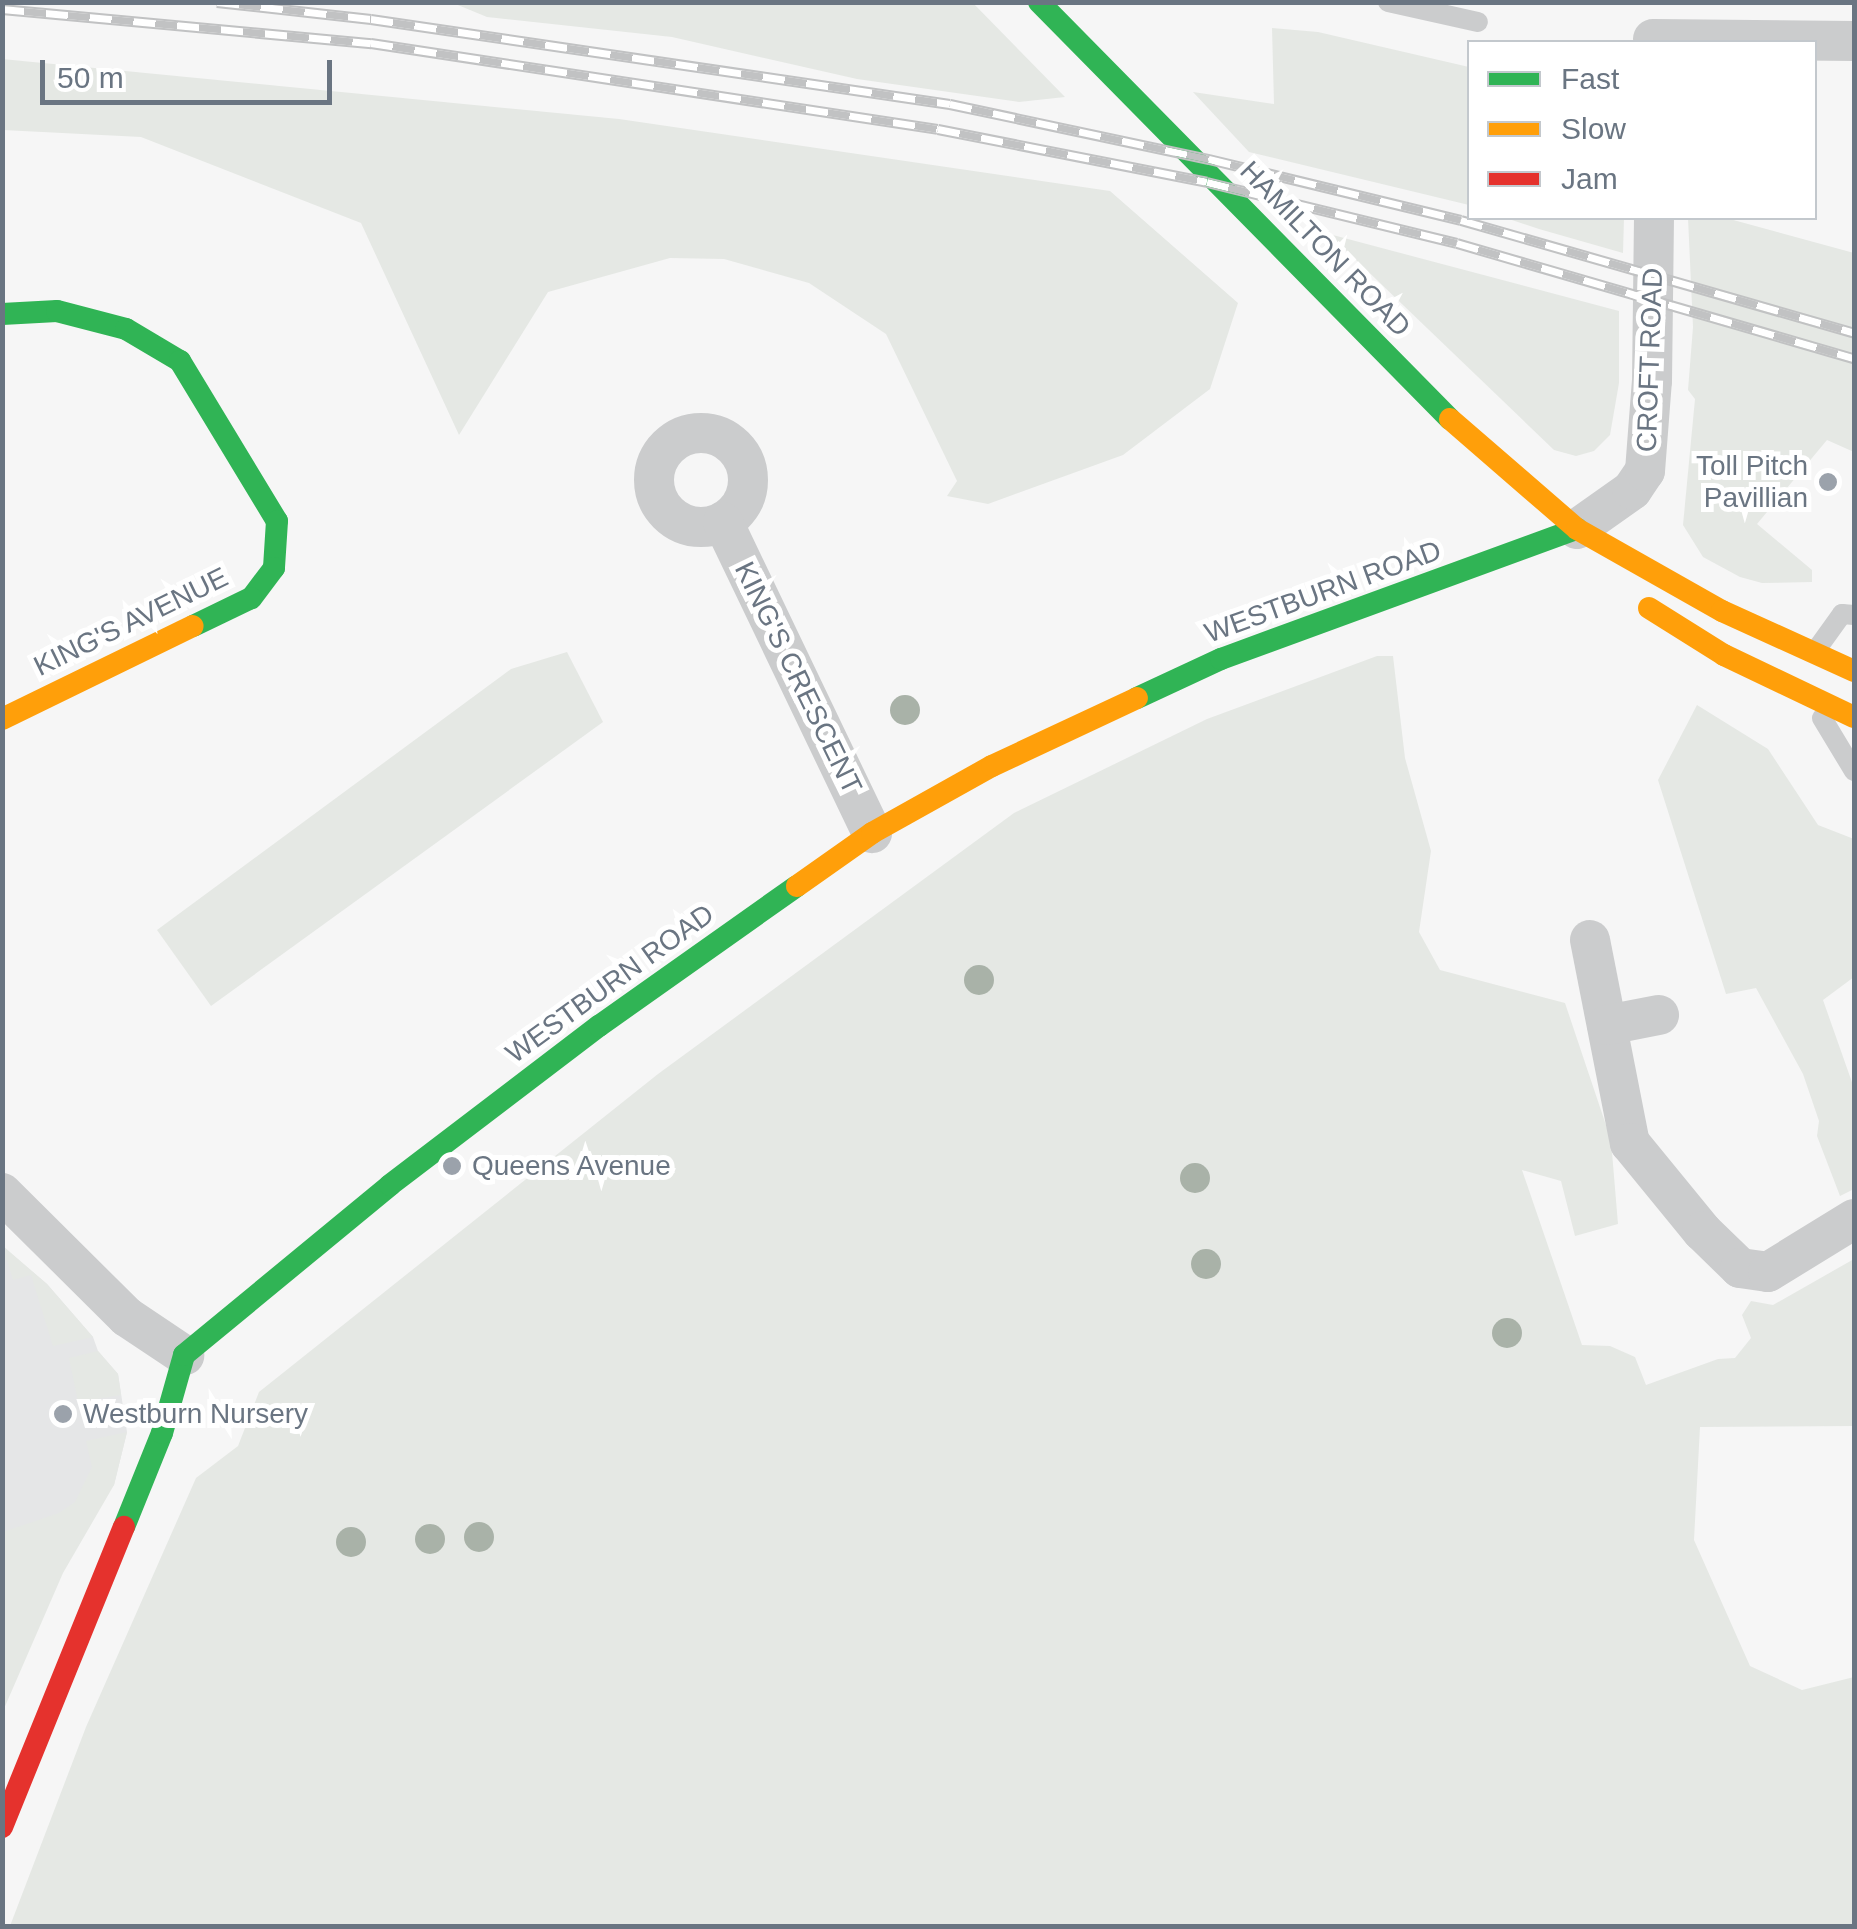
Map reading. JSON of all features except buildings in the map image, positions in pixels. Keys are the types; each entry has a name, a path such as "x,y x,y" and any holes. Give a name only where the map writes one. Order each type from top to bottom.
{"street":[{"name":"HAMILTON ROAD","path":"1038,2 1306,270 1478,450 1577,529 1722,610 1854,672"},
{"path":"1652,28 1854,41"},
{"name":"CROFT ROAD","path":"1577,529 1632,490 1645,470 1652,381 1654,227"},
{"name":"KING'S AVENUE","path":"2,314 58,311 126,329 180,361 276,521 274,568 251,598 2,719"},
{"name":"KING'S CRESCENT","path":"723,522 872,834"},
{"name":"HAMILTON ROAD","path":"1577,529 1622,586 1724,655 1854,717"},
{"name":"WESTBURN ROAD","path":"184,1354 390,1185 599,1026 872,834 992,766 1221,658 1577,529"},
{"path":"1590,940 1630,1143 1702,1230 1740,1268 1768,1272 1854,1219"},
{"path":"1607,1025 1659,1015"},
{"path":"2,1193 128,1317 184,1354 162,1433 2,1827"}],"lane":[{"path":"1388,2 1436,8 1478,22"},
{"path":"1813,654 1842,614 1854,615"},
{"path":"1812,698 1854,771"}],"shaded area":[{"path":"453,3 973,3 1065,97 1019,102 857,79 672,37 487,17"},
{"path":"1272,28 1318,32 1467,67 1467,205 1249,152 1193,92 1274,104"},
{"path":"2,59 619,119 1110,191 1238,303 1210,389 1123,455 988,504 947,496 957,481 886,334 809,283 724,259 670,258 548,292 459,435 361,223 141,137 3,130"},
{"path":"1512,220 1624,220 1623,253"},
{"path":"1688,220 1733,220 1854,253 1854,452 1827,440 1757,524 1812,570 1812,582 1762,583 1740,577 1703,557 1683,525 1695,399 1688,390 1693,327"},
{"path":"1329,234 1619,311 1619,383 1610,435 1594,451 1576,456 1554,450"},
{"path":"567,652 603,722 211,1006 157,930 511,669"},
{"path":"1377,656 1393,656 1405,758 1431,851 1419,932 1440,970 1565,1003 1611,1140 1618,1224 1575,1236 1561,1181 1522,1170 1582,1345 1610,1346 1635,1357 1646,1385 1718,1359 1735,1358 1751,1338 1742,1315 1751,1301 1773,1305 1854,1259 1854,1426 1700,1427 1694,1540 1750,1666 1802,1690 1854,1677 1854,1926 10,1926 86,1727 196,1478 238,1446 259,1392 658,1074 1014,813 1207,719"},
{"path":"1697,705 1768,749 1818,825 1854,839 1854,977 1823,1000 1854,1088 1854,1189 1840,1196 1817,1136 1819,1121 1803,1074 1756,988 1726,994 1658,780"},
{"name":"Westburn Nursery","path":"2,1246 47,1284 93,1337 98,1351 118,1374 127,1432 114,1485 2,1584"},
{"path":"3,1246 47,1284 93,1337 53,1346 31,1275 13,1280 7,1260 3,1261"},
{"path":"98,1351 118,1374 121,1395 78,1402 69,1358"},
{"path":"127,1432 114,1485 63,1573 3,1711 3,1532 59,1513 75,1502 92,1467 86,1441"}],"railway":[{"path":"217,2 371,19 950,104 1209,159 1461,220 1854,333"},
{"path":"2,9 371,43 938,129 1207,182 1457,243 1854,358"}],"traffic: fast":[{"path":"1039,2 1450,419"},
{"path":"2,314 57,311 126,329 180,361 277,521 274,568 251,598 193,626"},
{"path":"1137,698 1221,659 1577,529"},
{"path":"124,1527 162,1433 184,1355 390,1185 599,1026 797,886"}],"traffic: slow":[{"path":"1450,419 1577,529 1722,611 1854,671"},
{"path":"1649,608 1724,655 1854,717"},
{"path":"2,719 193,626"},
{"path":"797,886 872,833 992,766 1137,698"}],"traffic: jam":[{"path":"2,1827 124,1527"}],"place":[{"name":"Toll Pitch Pavillian","path":"1828,482"},
{"name":"Queens Avenue","path":"452,1166"},
{"name":"Westburn Nursery","path":"63,1414"}]}
